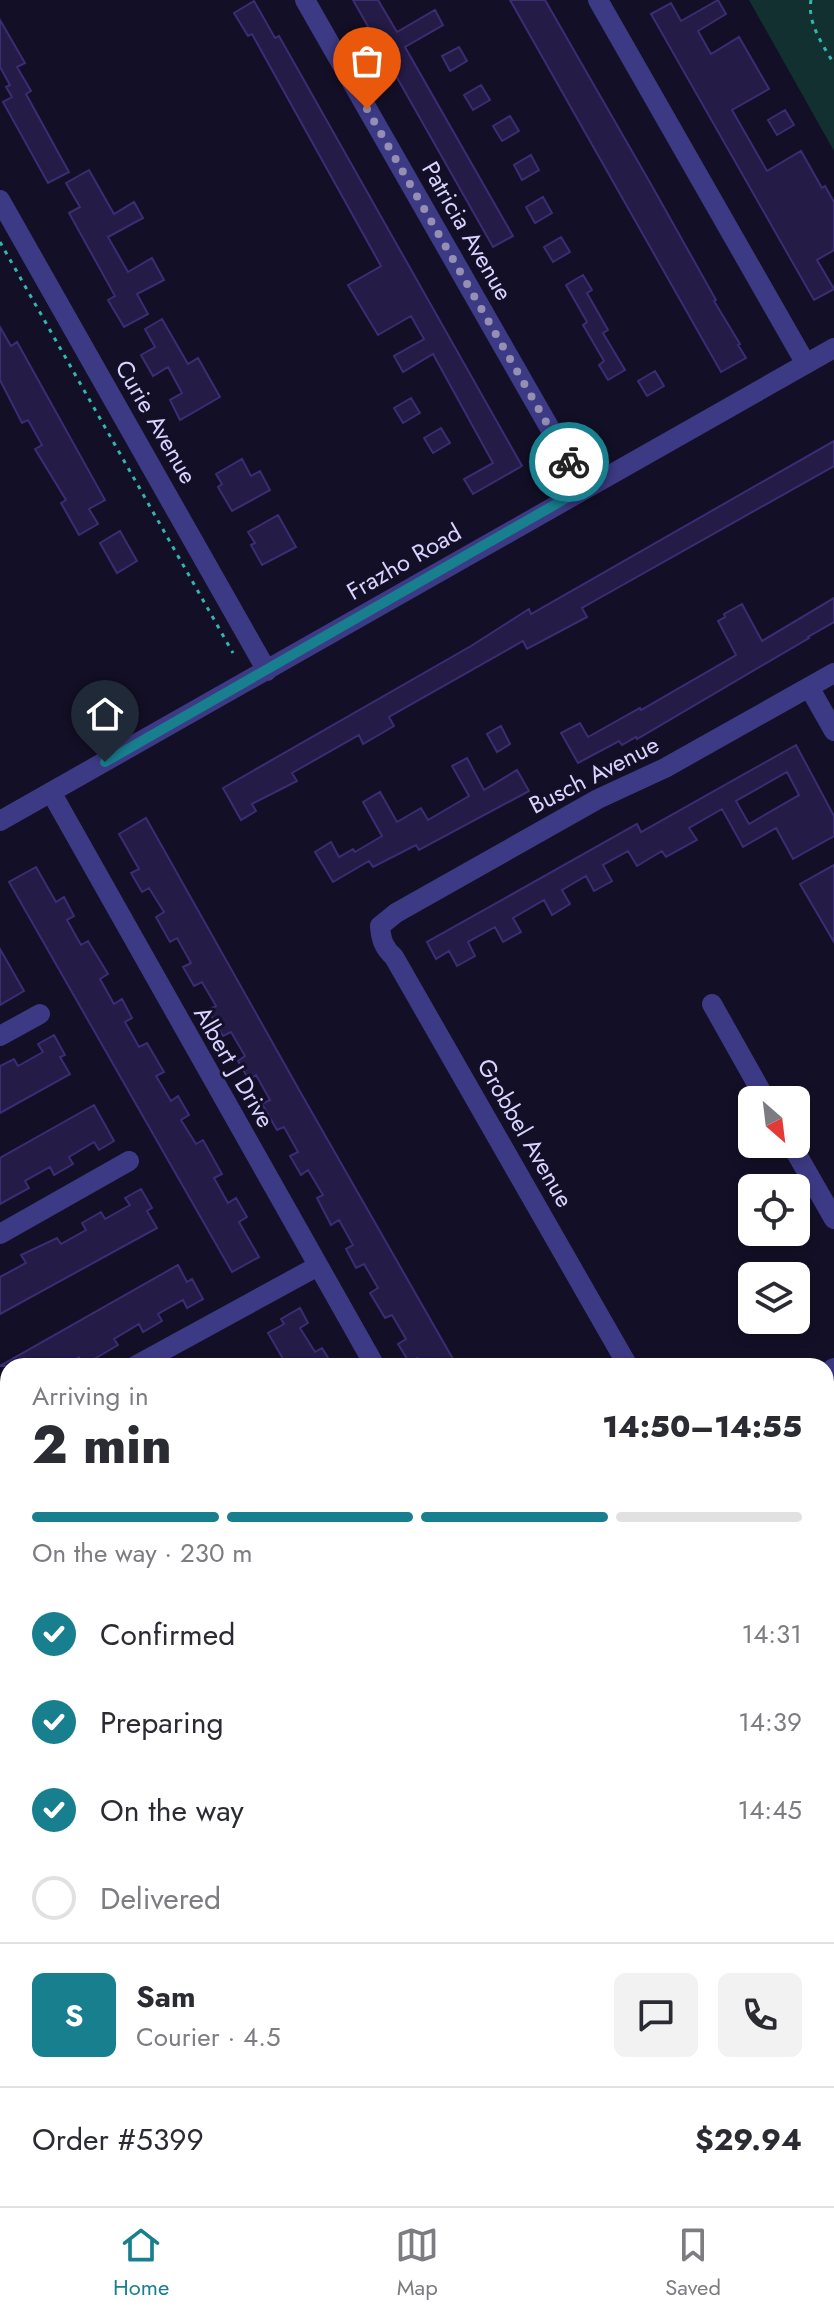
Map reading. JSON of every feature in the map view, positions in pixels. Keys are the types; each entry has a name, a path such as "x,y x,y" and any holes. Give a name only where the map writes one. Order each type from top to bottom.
{"street":[{"name":"Patricia Avenue","path":"305,0 584,488"},
{"path":"598,0 806,364"},
{"name":"Curie Avenue","path":"0,200 267,671"},
{"name":"Frazho Road","path":"0,821 834,348"},
{"name":"Busch Avenue","path":"380,926 396,913 598,799 665,768 834,673"},
{"path":"809,687 834,731"},
{"name":"Albert J Drive","path":"51,792 370,1358"},
{"name":"Grobbel Avenue","path":"380,926 386,949 394,957 623,1358"},
{"path":"712,1004 758,1086"},
{"path":"0,1036 40,1014"},
{"path":"799,1158 834,1219"},
{"path":"0,1234 129,1161"},
{"path":"150,1358 318,1266"}],"path":[{"path":"811,0 809,6 817,35 834,64"},
{"path":"0,242 233,653"}],"green space":[{"path":"749,0 834,0 834,151"}],"building":[{"path":"353,0 378,0 397,32 435,10 443,25 405,47 513,236 493,247"},
{"path":"510,0 545,0 746,358 721,372"},
{"path":"718,0 726,14 698,31 711,54 739,37 769,89 732,110 767,171 801,151 822,188 825,186 834,202 834,250 817,260 834,289 814,300 651,14 671,3 681,21"},
{"path":"254,1 275,38 279,36 522,466 473,494 464,479 493,463 433,354 403,372 394,356 424,339 411,316 378,335 348,285 381,266 252,34 248,36 234,13"},
{"path":"0,20 25,63 17,67 31,91 26,94 69,172 48,183 3,102 12,97 6,87 10,85 0,67"},
{"path":"459,47 467,61 450,71 442,56"},
{"path":"481,85 490,100 473,110 464,95"},
{"path":"785,110 794,125 777,135 768,120"},
{"path":"510,116 519,131 502,141 493,126"},
{"path":"531,155 539,170 522,180 514,165"},
{"path":"89,170 114,214 134,202 143,218 108,237 128,272 152,258 164,280 137,294 148,314 124,327 108,300 115,296 69,213 80,207 66,183"},
{"path":"543,197 552,213 535,223 526,207"},
{"path":"561,237 570,252 553,262 544,247"},
{"path":"583,275 592,290 587,293 608,330 603,333 625,370 608,380 599,365 604,361 583,325 587,322 566,285"},
{"path":"162,319 188,364 198,358 220,397 180,420 170,400 182,393 168,367 153,376 141,355 155,347 145,329"},
{"path":"0,327 11,346 17,342 105,500 89,509 98,524 79,535 61,503 66,500 35,449 42,445 28,420 22,423 0,380"},
{"path":"655,371 664,386 647,396 638,381"},
{"path":"411,398 420,413 403,423 394,408"},
{"path":"441,428 450,443 433,453 424,438"},
{"path":"834,441 834,466 582,608 587,617 527,649 523,641 389,717 394,726 363,744 359,735 292,773 297,781 252,804 256,811 241,820 223,788 471,646 529,609 531,614"},
{"path":"242,459 251,476 260,471 270,490 232,511 218,487 222,484 216,474"},
{"path":"278,515 296,547 262,565 248,532"},
{"path":"120,531 137,561 117,573 100,543"},
{"path":"834,598 834,622 637,739 622,745 619,741 578,763 561,733 580,723 588,737 736,655 718,621 725,617 724,614 742,604 762,641"},
{"path":"501,726 510,744 497,752 487,734"},
{"path":"796,745 834,816 834,836 793,859 776,828 743,847 722,809 689,828 697,840 666,857 662,851 637,866 628,851 603,865 612,881 594,891 586,876 562,890 570,904 552,915 544,900 513,918 521,932 503,942 495,927 468,942 475,956 457,966 449,951 436,959 427,942 637,824 641,832","holes":["787,772 799,795 749,824 736,801"]},
{"path":"467,758 484,790 517,770 529,791 419,850 416,845 373,867 369,861 333,882 315,852 331,842 339,857 353,849 355,852 382,836 363,802 380,792 397,822 421,808 428,820 469,796 452,766"},
{"path":"146,818 452,1358 407,1358 398,1344 406,1339 392,1315 385,1318 370,1293 378,1288 364,1264 356,1268 346,1249 353,1245 339,1220 331,1225 317,1198 323,1195 308,1170 301,1175 290,1156 298,1152 284,1127 277,1130 262,1104 270,1100 256,1075 249,1080 238,1061 245,1056 231,1032 223,1036 208,1010 216,1006 202,982 194,986 183,967 191,963 177,938 170,942 156,917 164,912 149,888 142,892 131,873 139,869 119,834"},
{"path":"834,865 834,942 800,884"},
{"path":"36,867 56,902 64,897 74,916 67,920 81,945 88,941 108,974 100,979 114,1004 122,999 132,1018 125,1022 139,1047 147,1043 164,1072 156,1076 171,1101 178,1096 189,1115 181,1120 196,1144 203,1140 222,1174 214,1178 228,1203 236,1198 247,1217 239,1222 259,1257 232,1272 9,882"},
{"path":"0,949 24,991 0,1005"},
{"path":"54,1035 65,1055 60,1057 70,1074 0,1113 0,1066 14,1059 18,1066 43,1052 38,1044"},
{"path":"94,1105 114,1141 99,1150 94,1142 69,1157 73,1164 54,1175 50,1167 25,1181 29,1188 0,1204 0,1158"},
{"path":"141,1189 152,1208 147,1211 157,1228 0,1314 0,1277 26,1263 21,1255 57,1238 61,1244 86,1230 82,1223 101,1212 105,1219 130,1205 125,1198"},
{"path":"178,1265 187,1282 192,1279 203,1299 187,1308 183,1300 158,1314 162,1321 143,1332 139,1324 114,1339 118,1345 96,1358 14,1358"},
{"path":"300,1308 308,1323 300,1328 315,1352 322,1348 328,1358 282,1358 268,1333 284,1324 281,1319"}],"way so far":[{"path":"367,109 569,462"}],"route":[{"path":"105,762 584,488 569,462"}]}
